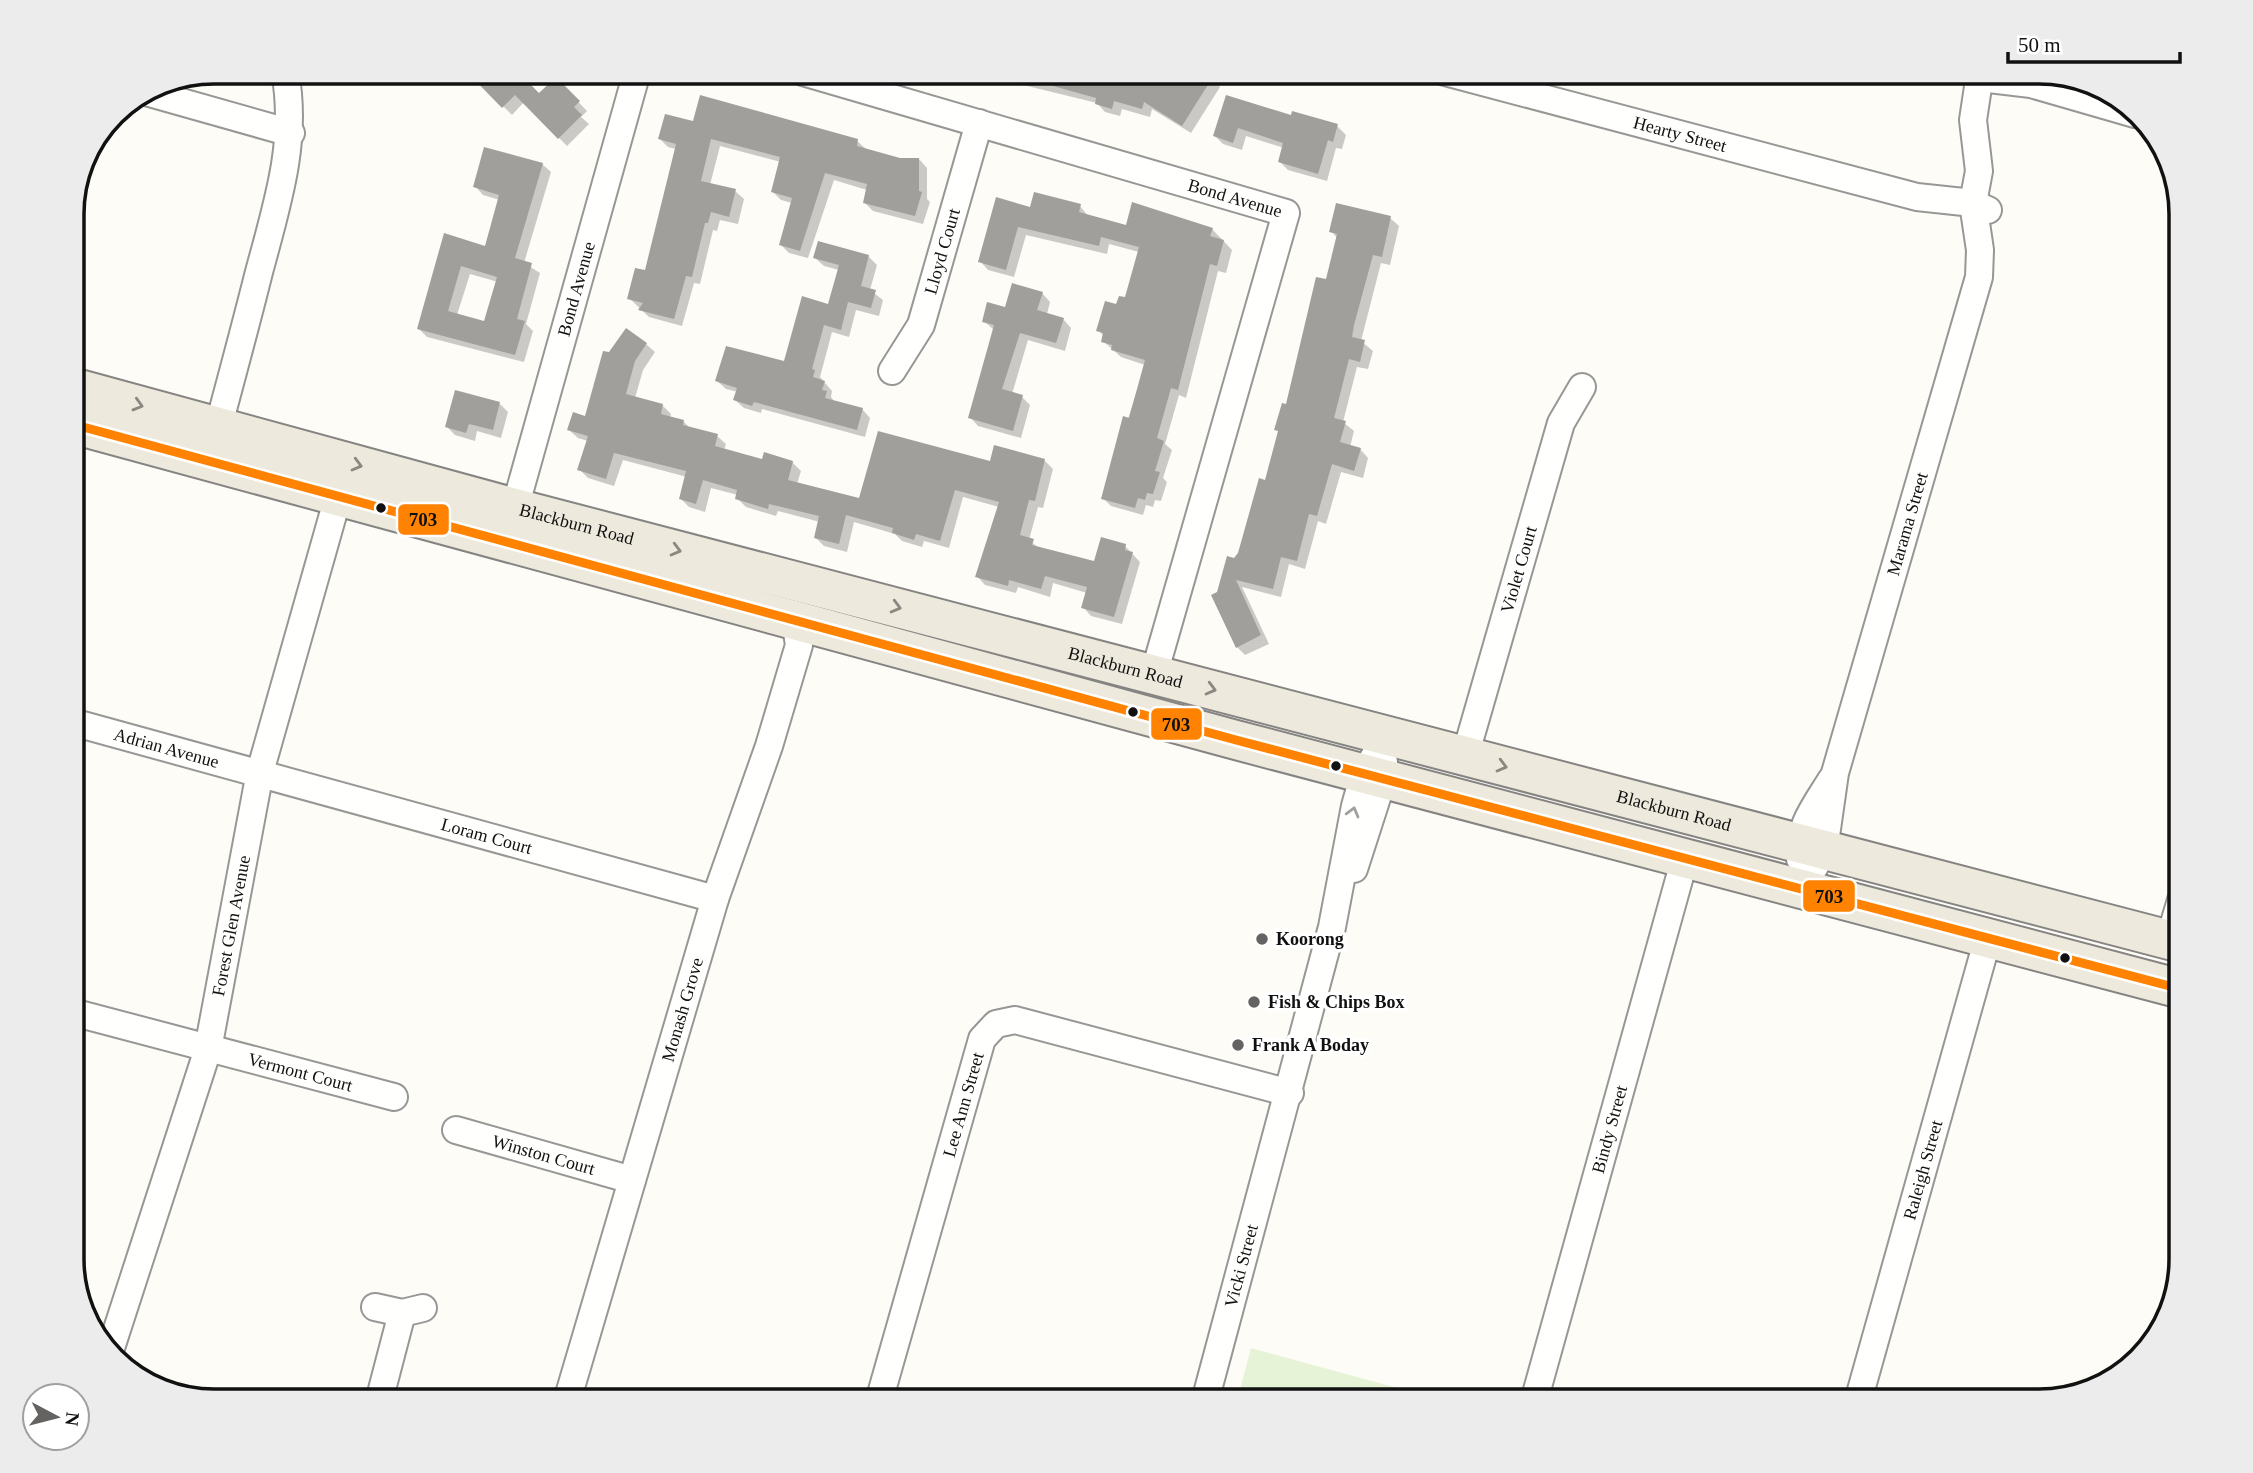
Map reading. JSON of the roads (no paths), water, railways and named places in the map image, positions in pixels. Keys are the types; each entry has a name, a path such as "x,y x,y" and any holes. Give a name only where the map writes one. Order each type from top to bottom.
{"main road":[{"name":"Blackburn Road","path":"84,390 218,428 795,620 2169,986"},
{"name":"Blackburn Road","path":"84,427 338,497 510,525 1154,674 2169,940"}],"street":[{"path":"218,428 283,185 290,133 287,84"},
{"name":"Bond Avenue","path":"510,525 635,84"},
{"name":"Bond Avenue","path":"844,84 1286,213 1154,674"},
{"name":"Hearty Street","path":"1490,84 1979,211"},
{"name":"Marama Street","path":"1811,847 1803,826 1835,773 1979,277 1979,211 1993,175 1984,84"},
{"path":"2031,84 2115,109"},
{"path":"160,96 290,133"},
{"name":"Lloyd Court","path":"892,371 921,325 979,123"},
{"name":"Violet Court","path":"1465,756 1561,423 1582,387"},
{"name":"Forest Glen Avenue","path":"113,1341 208,1049 260,772 338,497"},
{"name":"Monash Grove","path":"570,1389 715,899 769,746 799,645 795,620"},
{"name":"Adrian Avenue","path":"84,725 260,772"},
{"name":"Vicki Street","path":"1208,1389 1290,1093 1332,927 1364,841 1373,776 1386,736"},
{"name":"Loram Court","path":"260,772 715,899"},
{"path":"1802,889 1811,847"},
{"name":"Bindy Street","path":"1537,1389 1685,858"},
{"name":"Raleigh Street","path":"1861,1389 1988,938"},
{"name":"Vermont Court","path":"84,1015 394,1097"},
{"name":"Lee Ann Street","path":"883,1389 982,1039 996,1024 1015,1020 1290,1093"},
{"name":"Winston Court","path":"456,1129 632,1180"},
{"path":"375,1307 412,1310 383,1389"}],"place":[{"name":"Koorong","path":"1262,939"},
{"name":"Fish & Chips Box","path":"1254,1002"},
{"name":"Frank A Boday","path":"1238,1045"}]}
